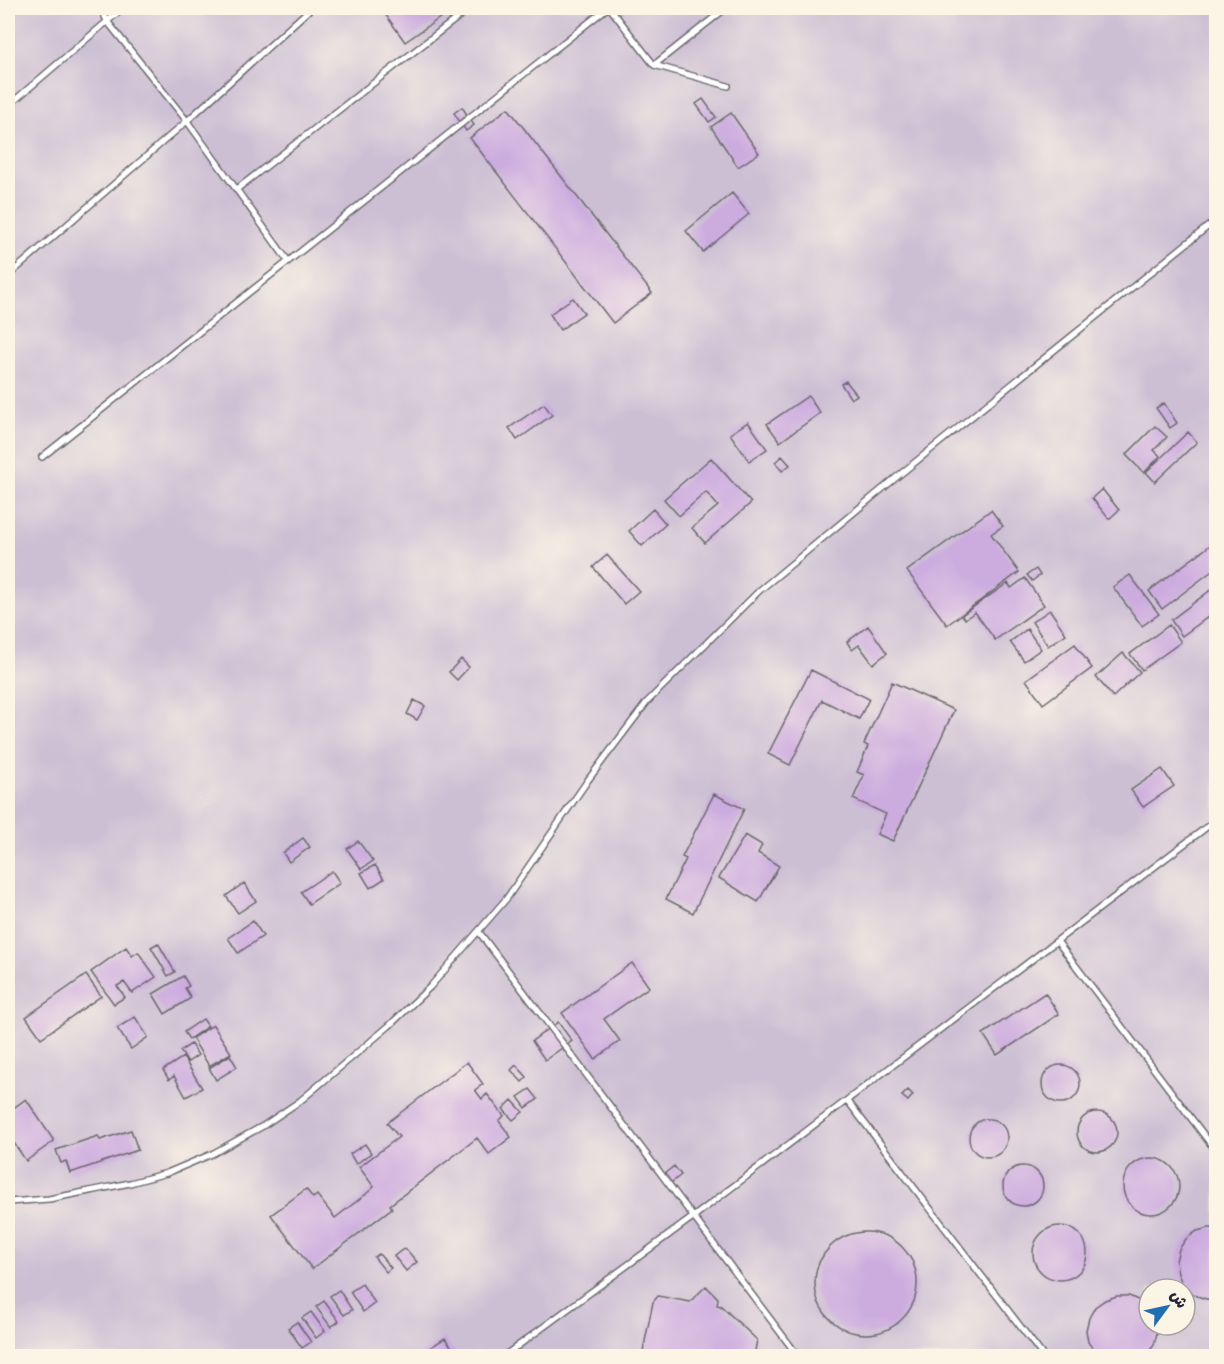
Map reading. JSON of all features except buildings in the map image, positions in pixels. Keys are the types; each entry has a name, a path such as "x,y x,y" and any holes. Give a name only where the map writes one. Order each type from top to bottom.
{"lane":[{"path":"101,8 107,21 187,120 288,261"},
{"path":"8,106 123,8"},
{"path":"9,275 311,8"},
{"path":"237,189 470,8"},
{"path":"42,457 608,8 654,65 728,86"},
{"path":"654,65 726,8"},
{"path":"8,1202 49,1199 130,1183 167,1173 212,1154 263,1126 300,1101 389,1026 430,987 507,898 588,780 647,702 760,590 1216,220"},
{"path":"504,1356 693,1217 1216,820"},
{"path":"479,932 798,1356"},
{"path":"1057,941 1216,1151"},
{"path":"847,1100 1042,1356"}],"shaded area":[{"path":"8,8 1216,8 1216,1356 8,1356"}]}
